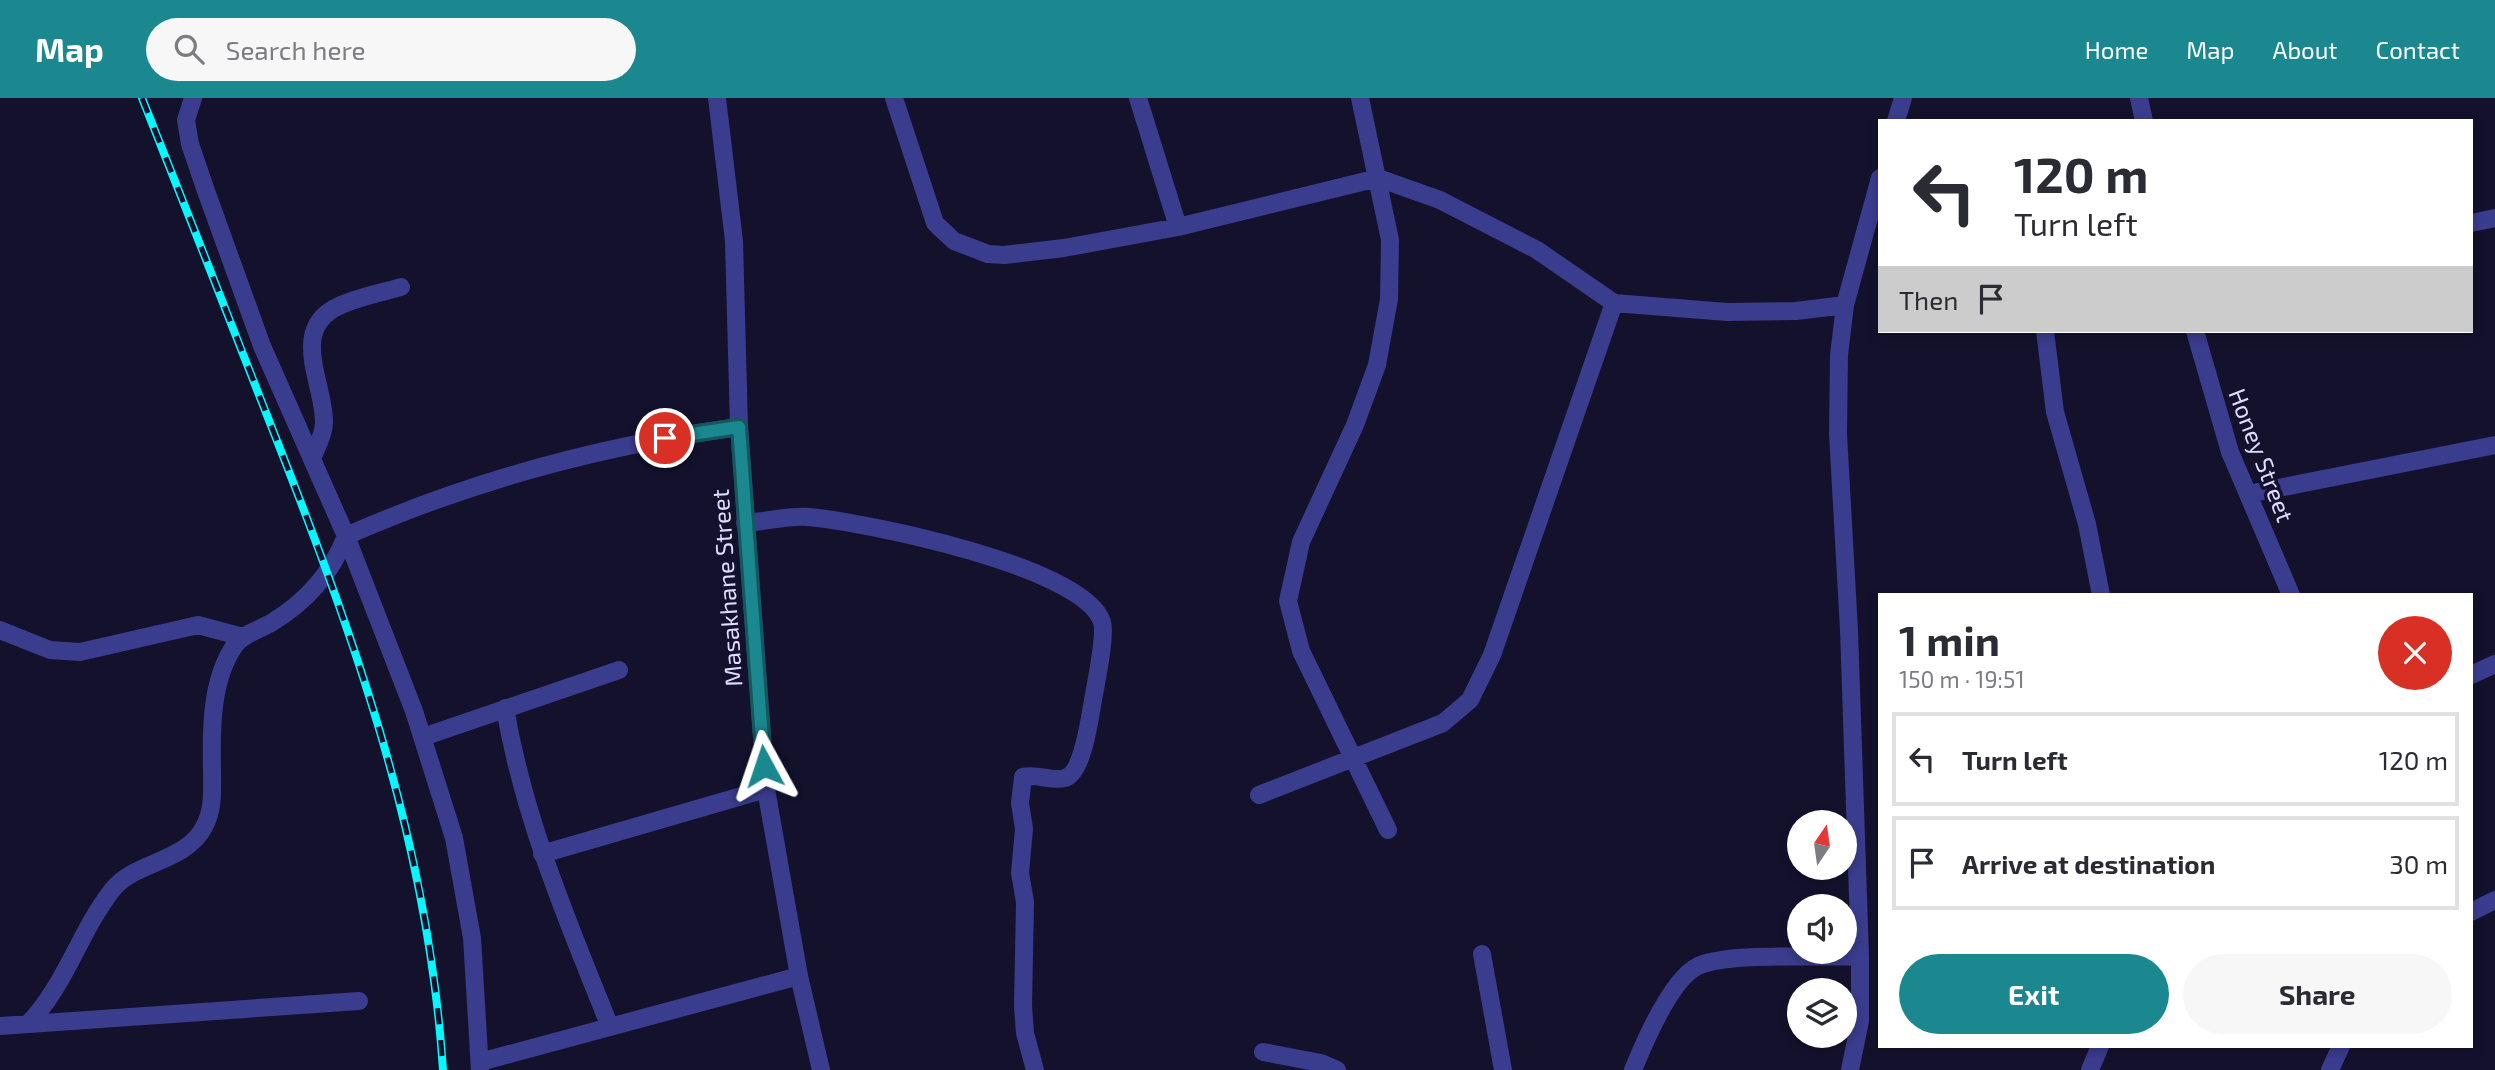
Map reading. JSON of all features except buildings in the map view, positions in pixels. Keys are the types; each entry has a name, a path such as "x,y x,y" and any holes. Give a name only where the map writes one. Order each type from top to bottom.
{"street":[{"path":"193,98 186,120 190,144 262,346 346,537 423,737 454,838 472,938 480,1066 610,1027 799,976"},
{"name":"Masakhane Street","path":"717,98 734,241 739,427 766,789 799,976 821,1070"},
{"path":"894,98 935,223 954,242 970,249 1004,255 1064,248 1178,227 1378,178 1440,201 1537,250 1614,303 1727,312 1796,311 1845,305"},
{"path":"1138,98 1178,227"},
{"path":"1360,98 1390,240 1389,299 1377,365 1355,425 1301,542 1288,601 1301,651 1388,830"},
{"path":"1897,119 1903,98"},
{"path":"2140,98 2144,119"},
{"path":"1850,1070 1860,1021 1860,956 1849,630 1838,434 1839,355 1845,305 1878,185"},
{"path":"2473,223 2495,218"},
{"path":"312,459 324,426 323,404 312,366 315,328 324,316 338,306 401,287"},
{"path":"1259,795 1443,723 1470,700 1492,655 1614,303"},
{"path":"2045,333 2055,412 2087,524 2101,593"},
{"name":"Honey Street","path":"2196,333 2230,452 2290,593"},
{"path":"28,1024 49,1002 114,888 194,842 205,827 212,804 212,741 220,681 226,662 243,638 290,611 321,582 338,556 346,537 472,487 641,442 739,427"},
{"path":"2248,494 2495,445"},
{"path":"745,523 804,516 847,521 994,556 1046,577 1082,600 1102,620 1104,637 1088,726 1072,773 1065,778 1023,777 1020,803 1024,829 1020,873 1026,902 1023,1006 1025,1033 1035,1070"},
{"path":"0,630 50,650 80,652 185,626 210,627 243,638"},
{"path":"2473,674 2495,664"},
{"path":"423,737 619,670"},
{"path":"505,708 515,764 542,854 568,927 610,1027"},
{"path":"542,854 766,789"},
{"path":"2473,911 2495,900"},
{"path":"1482,954 1503,1070"},
{"path":"1633,1070 1671,994 1697,966 1741,958 1860,956"},
{"path":"0,1026 359,1002"},
{"path":"2090,1070 2100,1048"},
{"path":"2330,1070 2340,1048"},
{"path":"1263,1052 1321,1063 1337,1070"}],"railway":[{"path":"142,98 301,503 358,661 404,820 435,985 443,1070"}],"route":[{"path":"665,438 739,427 764,766"}]}
